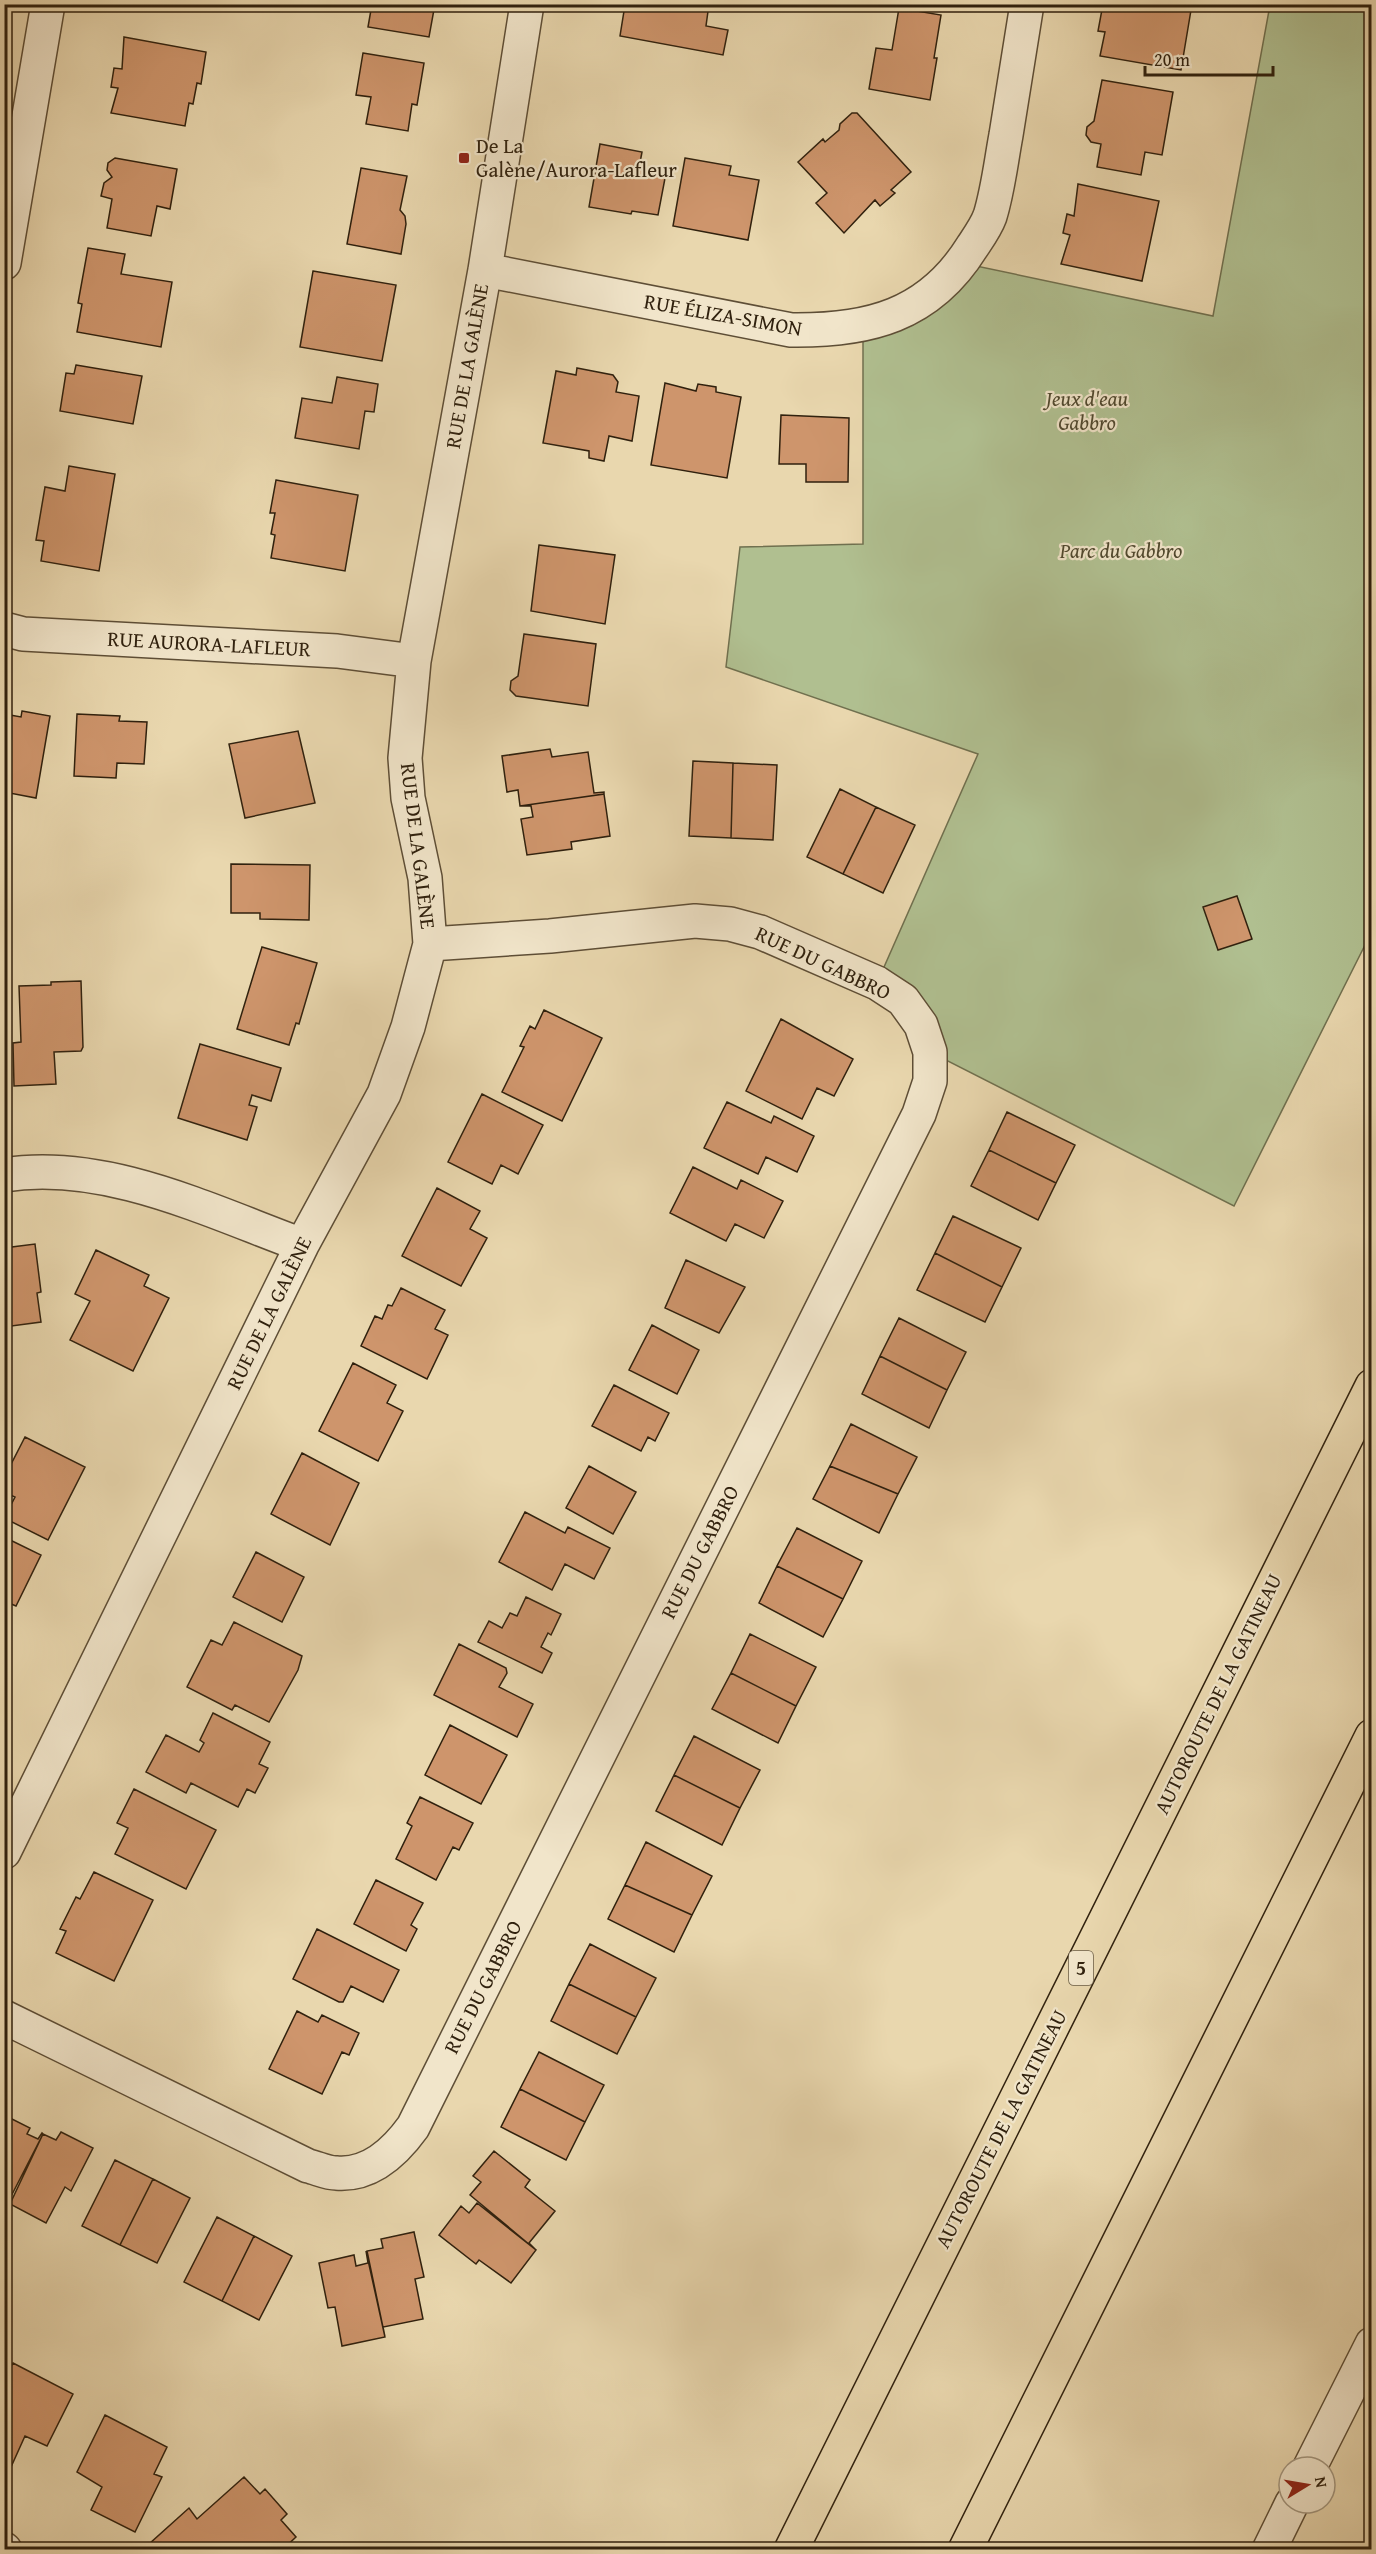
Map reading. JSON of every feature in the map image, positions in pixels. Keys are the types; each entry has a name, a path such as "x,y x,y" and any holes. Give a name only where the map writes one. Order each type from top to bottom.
{"highway":[{"name":"AUTOROUTE DE LA GATINEAU","path":"791,2550 1371,1386"},
{"path":"964,2550 1371,1736"}],"street":[{"path":"4,263 48,4"},
{"name":"RUE DE LA GALÈNE","path":"4,1852 302,1245 384,1094 408,1027 430,944 425,878 408,798 405,758 414,661 484,270 527,4"},
{"name":"RUE ÉLIZA-SIMON","path":"484,270 791,330 832,330 863,325 901,313 947,281 962,263 989,218 997,186 1028,4"},
{"name":"RUE AURORA-LAFLEUR","path":"4,629 22,634 337,651 414,661"},
{"name":"RUE DU GABBRO","path":"4,2017 308,2166 334,2173 356,2173 381,2161 400,2145 419,2116 919,1113 930,1081 930,1052 921,1025 903,1000 877,983 750,929 730,924 695,921 530,938 430,944"},
{"path":"4,1175 60,1172 103,1177 157,1192 302,1245"},
{"path":"1316,2455 1371,2344"},
{"path":"1269,2550 1286,2515"}],"green space":[{"name":"Parc du Gabbro","path":"1270,5 1371,5 1371,933 1234,1206 930,1052 877,983 978,754 726,667 740,547 863,544 863,325 962,263 1213,316"}],"building":[{"path":"372,4 435,4 429,37 368,27"},
{"path":"619,4 709,4 706,26 728,30 723,55 620,36 624,11 619,10"},
{"path":"1103,4 1192,4 1181,70 1100,56 1105,32 1098,31"},
{"path":"899,8 941,15 930,100 869,89 876,48 892,50"},
{"path":"124,37 206,52 201,84 197,83 193,104 189,103 185,126 111,113 118,88 111,87 114,68 122,69"},
{"path":"363,53 424,63 417,105 412,104 408,131 366,124 371,97 356,95"},
{"path":"1102,80 1173,92 1162,155 1145,152 1141,175 1097,167 1101,144 1091,142 1086,135 1087,127 1094,121"},
{"path":"852,113 857,113 911,172 891,190 895,193 880,206 875,200 844,233 816,203 827,193 798,162 823,139 825,142 839,130 840,124"},
{"path":"600,144 642,152 639,168 666,173 658,215 632,211 631,214 589,207"},
{"path":"115,158 177,169 170,209 157,206 151,236 107,228 112,199 101,196 104,183 112,177 107,170 108,163"},
{"path":"685,158 731,166 729,175 759,180 748,240 673,226"},
{"path":"361,168 407,176 400,210 405,216 406,224 401,254 347,244"},
{"path":"1078,184 1159,201 1142,281 1061,264 1070,235 1063,233 1067,214 1074,216"},
{"path":"88,248 125,254 121,274 172,282 161,347 77,332 82,304 78,303"},
{"path":"313,271 396,285 382,361 300,347"},
{"path":"76,365 142,376 133,424 60,411 66,373 74,374"},
{"path":"577,368 613,375 618,382 616,392 639,396 632,441 609,436 604,461 589,458 589,451 543,443 556,371 576,375"},
{"path":"337,377 378,384 374,412 365,411 359,449 295,438 302,398 332,403"},
{"path":"665,383 696,391 698,384 716,387 716,392 741,397 727,478 651,465"},
{"path":"781,415 849,418 848,482 806,482 806,464 779,464"},
{"path":"69,466 115,474 99,571 41,561 44,541 36,540 45,487 65,491"},
{"path":"276,480 358,495 345,571 271,558 275,535 271,534 275,513 270,513"},
{"path":"539,545 615,555 605,624 531,611"},
{"path":"524,634 596,644 588,706 516,696 510,690 511,681 518,676"},
{"path":"22,711 50,716 36,798 4,792 4,714 21,717"},
{"path":"77,714 120,716 119,721 147,722 144,764 117,763 116,778 74,776"},
{"path":"298,731 315,803 245,818 229,744"},
{"path":"550,749 552,757 588,752 594,793 604,792 604,794 520,806 518,790 507,792 502,756"},
{"path":"693,761 733,763 731,838 689,836"},
{"path":"733,763 777,765 773,840 731,838"},
{"path":"840,789 876,807 843,874 807,857"},
{"path":"604,794 610,836 571,842 572,849 527,855 521,819 533,817 531,806 520,806"},
{"path":"876,807 915,825 883,893 843,874"},
{"path":"231,864 310,865 309,920 260,919 260,913 231,913"},
{"path":"1237,896 1252,939 1218,950 1203,907"},
{"path":"262,947 317,963 299,1024 296,1023 289,1045 237,1029"},
{"path":"81,981 83,1047 81,1051 54,1052 56,1084 14,1086 13,1043 21,1042 19,986"},
{"path":"544,1010 602,1038 562,1121 502,1092 524,1047 520,1046 530,1026 535,1029"},
{"path":"781,1019 853,1059 834,1096 817,1088 802,1119 746,1091"},
{"path":"200,1044 281,1068 271,1101 252,1095 249,1105 257,1107 247,1140 178,1118"},
{"path":"482,1094 543,1125 518,1174 501,1165 492,1184 448,1162"},
{"path":"727,1102 771,1123 774,1116 814,1136 797,1172 766,1157 758,1174 704,1148"},
{"path":"1007,1112 1075,1145 1056,1183 989,1150"},
{"path":"989,1150 1056,1183 1038,1220 971,1186"},
{"path":"693,1167 737,1189 741,1180 783,1201 764,1238 735,1224 726,1241 670,1213"},
{"path":"437,1188 480,1211 470,1229 487,1238 461,1286 402,1256"},
{"path":"953,1216 1021,1248 1002,1287 935,1253"},
{"path":"35,1244 41,1292 37,1293 41,1322 4,1327 4,1248"},
{"path":"96,1250 149,1275 144,1286 169,1298 133,1371 70,1340 90,1301 75,1294"},
{"path":"935,1253 1002,1287 985,1322 917,1290"},
{"path":"686,1260 745,1287 719,1333 665,1308"},
{"path":"401,1288 445,1310 435,1329 448,1335 427,1379 361,1346 375,1316 382,1319 388,1305 392,1306"},
{"path":"899,1318 966,1352 947,1390 880,1356"},
{"path":"652,1325 699,1350 677,1394 629,1370"},
{"path":"880,1356 947,1390 929,1428 862,1394"},
{"path":"353,1363 396,1385 387,1403 403,1411 378,1461 319,1431"},
{"path":"614,1385 669,1413 655,1441 648,1437 641,1451 592,1426"},
{"path":"851,1424 917,1457 898,1494 830,1466"},
{"path":"25,1437 85,1467 48,1540 4,1518 15,1497 4,1492 4,1478"},
{"path":"302,1453 359,1483 330,1545 271,1514"},
{"path":"589,1466 636,1492 613,1534 566,1508"},
{"path":"830,1466 898,1494 879,1533 813,1499"},
{"path":"525,1512 565,1533 568,1527 610,1548 594,1579 565,1564 552,1590 499,1562"},
{"path":"797,1528 862,1561 843,1599 777,1566"},
{"path":"4,1537 41,1555 16,1606 4,1601"},
{"path":"256,1552 304,1577 282,1622 233,1597"},
{"path":"777,1566 843,1599 823,1637 759,1603"},
{"path":"526,1597 561,1614 551,1635 548,1633 541,1647 552,1653 542,1673 478,1642 489,1621 502,1628 510,1613 517,1616"},
{"path":"234,1622 302,1656 298,1670 269,1722 235,1705 232,1710 187,1687 211,1640 222,1645"},
{"path":"750,1634 816,1667 796,1706 731,1673"},
{"path":"459,1644 506,1668 507,1673 499,1687 533,1704 517,1737 434,1695"},
{"path":"731,1673 796,1706 778,1743 712,1709"},
{"path":"213,1713 270,1742 259,1764 268,1768 255,1793 247,1789 238,1807 191,1783 186,1793 146,1772 166,1735 199,1752 204,1743 200,1740"},
{"path":"450,1725 507,1755 481,1804 425,1775"},
{"path":"694,1736 760,1770 740,1808 674,1775"},
{"path":"674,1775 740,1808 722,1845 656,1811"},
{"path":"134,1789 216,1830 186,1889 115,1854 128,1828 117,1823"},
{"path":"420,1797 473,1823 459,1850 453,1847 436,1880 396,1859 412,1826 407,1823"},
{"path":"646,1842 712,1876 692,1915 625,1885"},
{"path":"94,1872 153,1900 114,1981 56,1953 66,1931 60,1929 76,1897 80,1899"},
{"path":"376,1880 423,1903 411,1925 417,1929 406,1951 354,1924"},
{"path":"625,1885 692,1915 674,1952 608,1919"},
{"path":"317,1929 399,1970 383,2002 351,1986 343,2002 339,2002 293,1979"},
{"path":"590,1944 656,1978 636,2017 569,1984"},
{"path":"569,1984 636,2017 617,2054 551,2021"},
{"path":"297,2011 318,2022 322,2015 359,2033 349,2055 342,2052 322,2094 269,2069"},
{"path":"539,2052 604,2085 585,2122 520,2089"},
{"path":"520,2089 585,2122 566,2160 501,2127"},
{"path":"4,2115 30,2128 27,2134 38,2139 43,2134 4,2210"},
{"path":"61,2132 93,2148 71,2191 65,2187 46,2223 10,2204 43,2134 56,2140"},
{"path":"494,2151 530,2180 525,2187 555,2211 529,2243 536,2250 470,2195 481,2182 473,2176"},
{"path":"115,2160 153,2179 120,2245 82,2226"},
{"path":"153,2179 190,2198 157,2263 120,2245"},
{"path":"477,2203 536,2250 511,2283 479,2260 476,2264 439,2235 461,2206 469,2213"},
{"path":"217,2217 254,2236 222,2301 184,2282"},
{"path":"414,2232 424,2277 415,2279 423,2319 383,2327 385,2337 367,2251 383,2248 381,2239"},
{"path":"254,2236 292,2256 259,2320 222,2301"},
{"path":"366,2251 385,2337 342,2346 335,2307 328,2308 319,2263 354,2255 356,2266 368,2263"},
{"path":"13,2363 73,2394 47,2446 25,2436 11,2467 4,2464 4,2380"},
{"path":"105,2415 167,2447 154,2474 162,2477 135,2532 91,2510 102,2487 77,2472"},
{"path":"244,2477 260,2494 265,2489 287,2514 281,2520 296,2537 282,2550 154,2550 149,2544 189,2508 197,2519"}],"place":[{"name":"De La Galène/Aurora-Lafleur","path":"464,158"}],"park label":[{"name":"Jeux d'eau Gabbro","path":"1087,411"}]}
